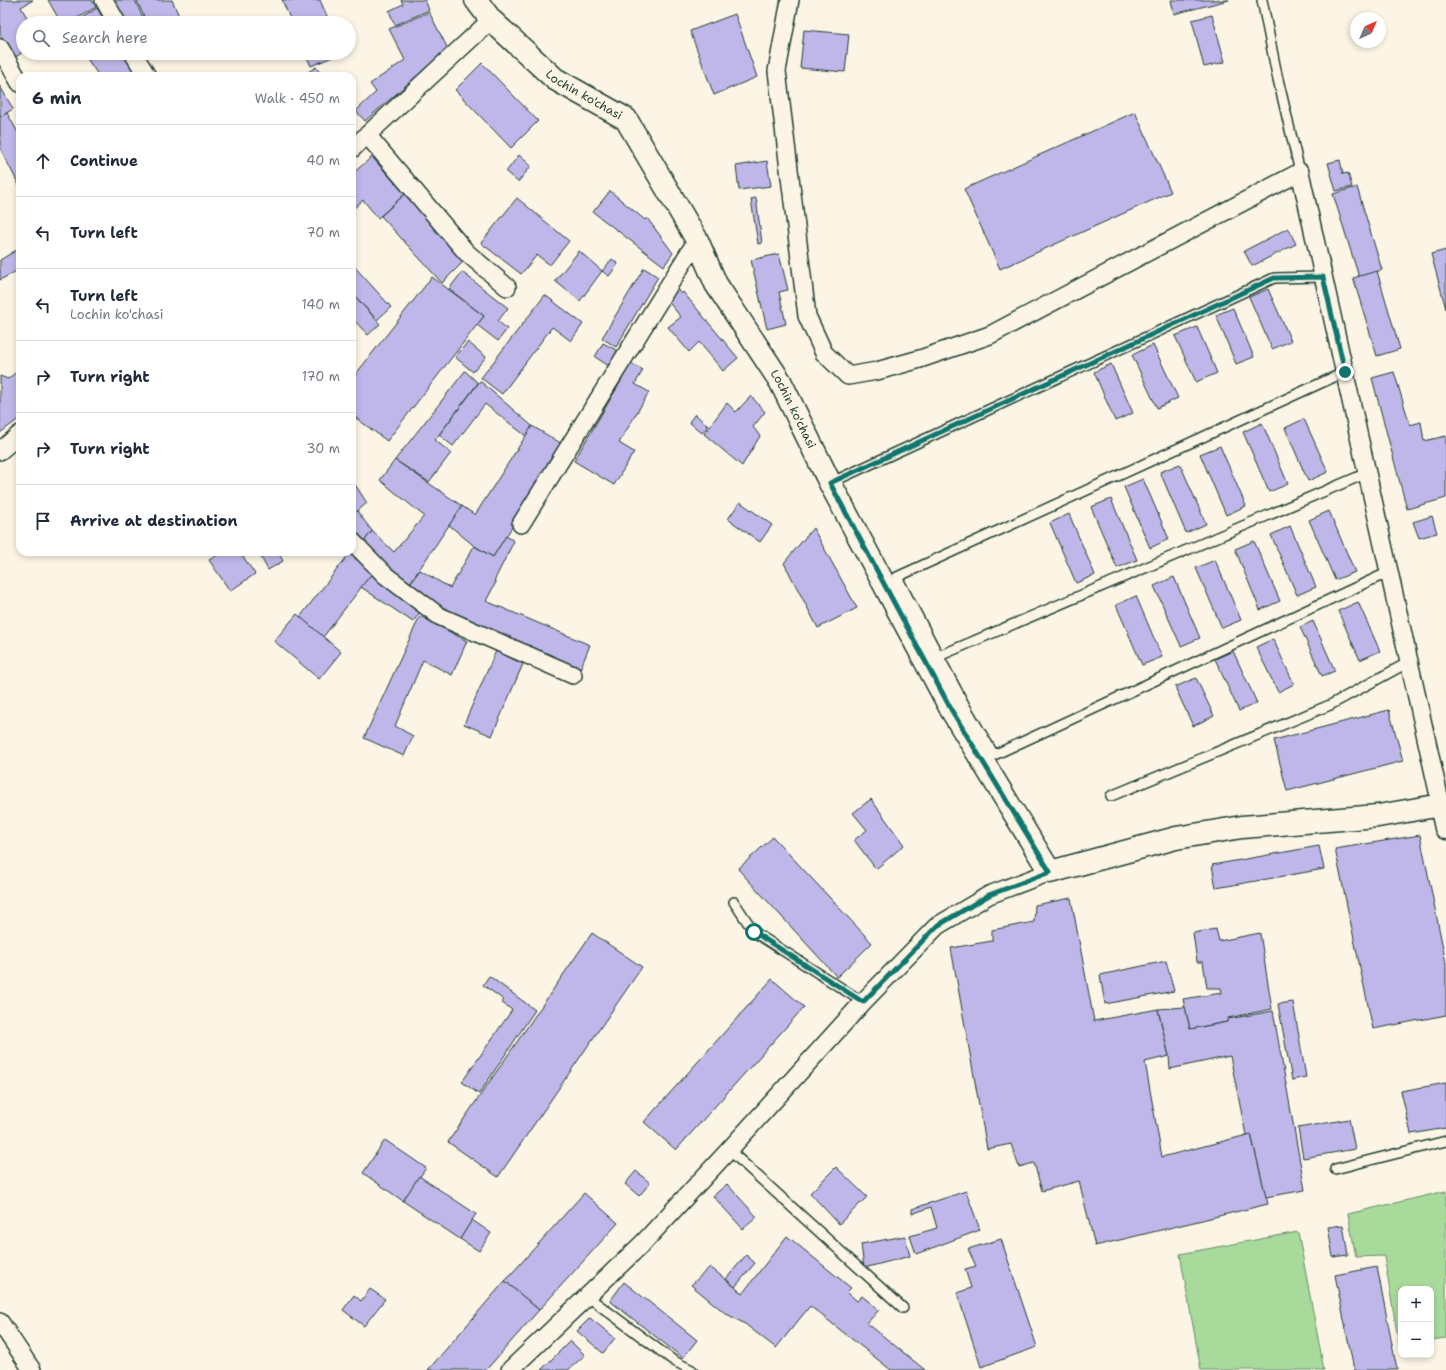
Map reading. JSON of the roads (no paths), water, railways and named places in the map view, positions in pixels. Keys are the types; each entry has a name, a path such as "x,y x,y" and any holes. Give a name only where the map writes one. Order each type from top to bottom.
{"street":[{"path":"104,0 113,16"},
{"name":"Lochin ko'chasi","path":"476,0 491,20 555,79 626,119 697,240 716,284 780,381 830,483 952,711 1050,872"},
{"path":"790,0 777,71 807,316 824,353 848,376 877,371 920,359 990,335 1300,172 1446,828"},
{"path":"356,146 491,20"},
{"path":"0,48 16,76"},
{"path":"137,60 145,72"},
{"path":"368,136 466,252 507,287"},
{"path":"521,524 697,240"},
{"path":"0,451 16,437"},
{"path":"356,545 385,575 439,616 573,675"},
{"path":"510,1370 643,1243 863,1002 937,926 989,895 1050,872 1176,838 1242,827 1378,816 1441,805"},
{"path":"0,1322 32,1370"}],"lane":[{"path":"1262,0 1277,75 1300,172"},
{"path":"830,483 1274,278 1323,277"},
{"path":"1345,372 897,577 965,706 994,755 1389,572"},
{"path":"938,656 1367,474"},
{"path":"1111,796 1330,705 1409,662"},
{"path":"734,902 754,932 863,1002"},
{"path":"1335,1169 1446,1141"},
{"path":"729,1150 903,1308"},
{"path":"587,1296 674,1361 692,1370"}]}
